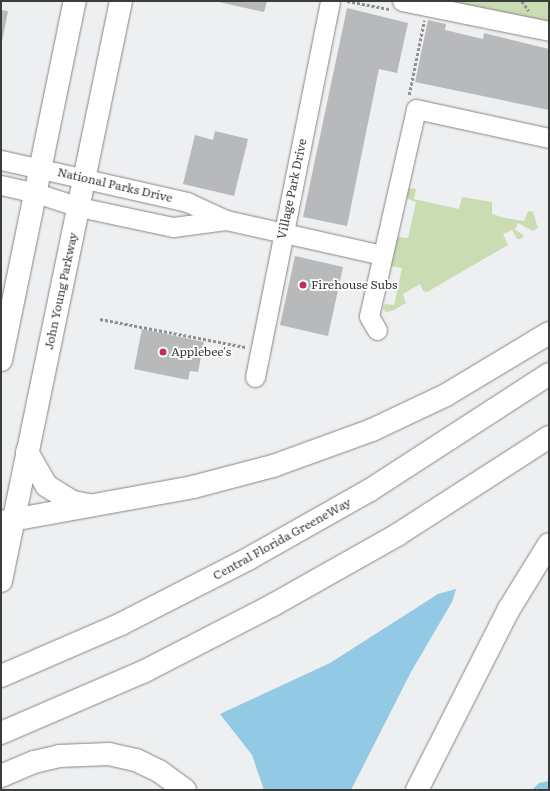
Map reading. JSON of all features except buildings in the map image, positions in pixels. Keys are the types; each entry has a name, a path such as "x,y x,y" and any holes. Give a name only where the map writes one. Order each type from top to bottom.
{"highway":[{"path":"1,360 75,1"},
{"name":"John Young Parkway","path":"1,580 7,520 28,452 122,1"},
{"path":"7,520 96,506 193,487 273,466 372,430 446,395 549,333"},
{"name":"Central Florida GreeneWay","path":"6,674 121,624 295,532 430,453 549,374"},
{"path":"1,733 144,671 273,605 397,535 549,437"},
{"path":"28,452 46,486 73,502 96,506"},
{"path":"417,790 509,609 549,544"},
{"path":"1,776 34,762 59,756 109,754 136,760 159,771 184,790"}],"street":[{"name":"Village Park Drive","path":"255,377 330,1"},
{"path":"398,6 427,6 549,31"},
{"path":"377,330 369,316 416,109 549,138"},
{"name":"National Parks Drive","path":"1,160 187,202 226,220 382,255"},
{"name":"National Parks Drive","path":"1,185 36,193 79,207 173,227 226,220"}],"path":[{"path":"347,1 398,6"},
{"path":"522,1 529,10 528,15"},
{"path":"416,109 408,98 427,6"},
{"path":"100,319 260,349"}],"green space":[{"path":"429,1 549,1 549,26"},
{"path":"408,189 416,189 414,199 459,209 462,197 492,202 492,214 505,218 524,221 528,211 533,212 538,228 533,231 518,223 515,230 524,235 521,239 517,239 512,230 503,234 508,245 427,292 423,291 420,284 403,294 406,303 392,311 386,312 383,309 385,304 394,305 402,268 391,266 397,237 408,238 416,202 406,198"}],"water":[{"path":"456,589 452,602 411,672 351,790 264,790 252,755 220,714 330,663 438,594"},
{"path":"549,781 549,790 532,790 539,783"}],"place":[{"name":"Firehouse Subs","path":"303,285"},
{"name":"Applebee's","path":"163,352"}]}
